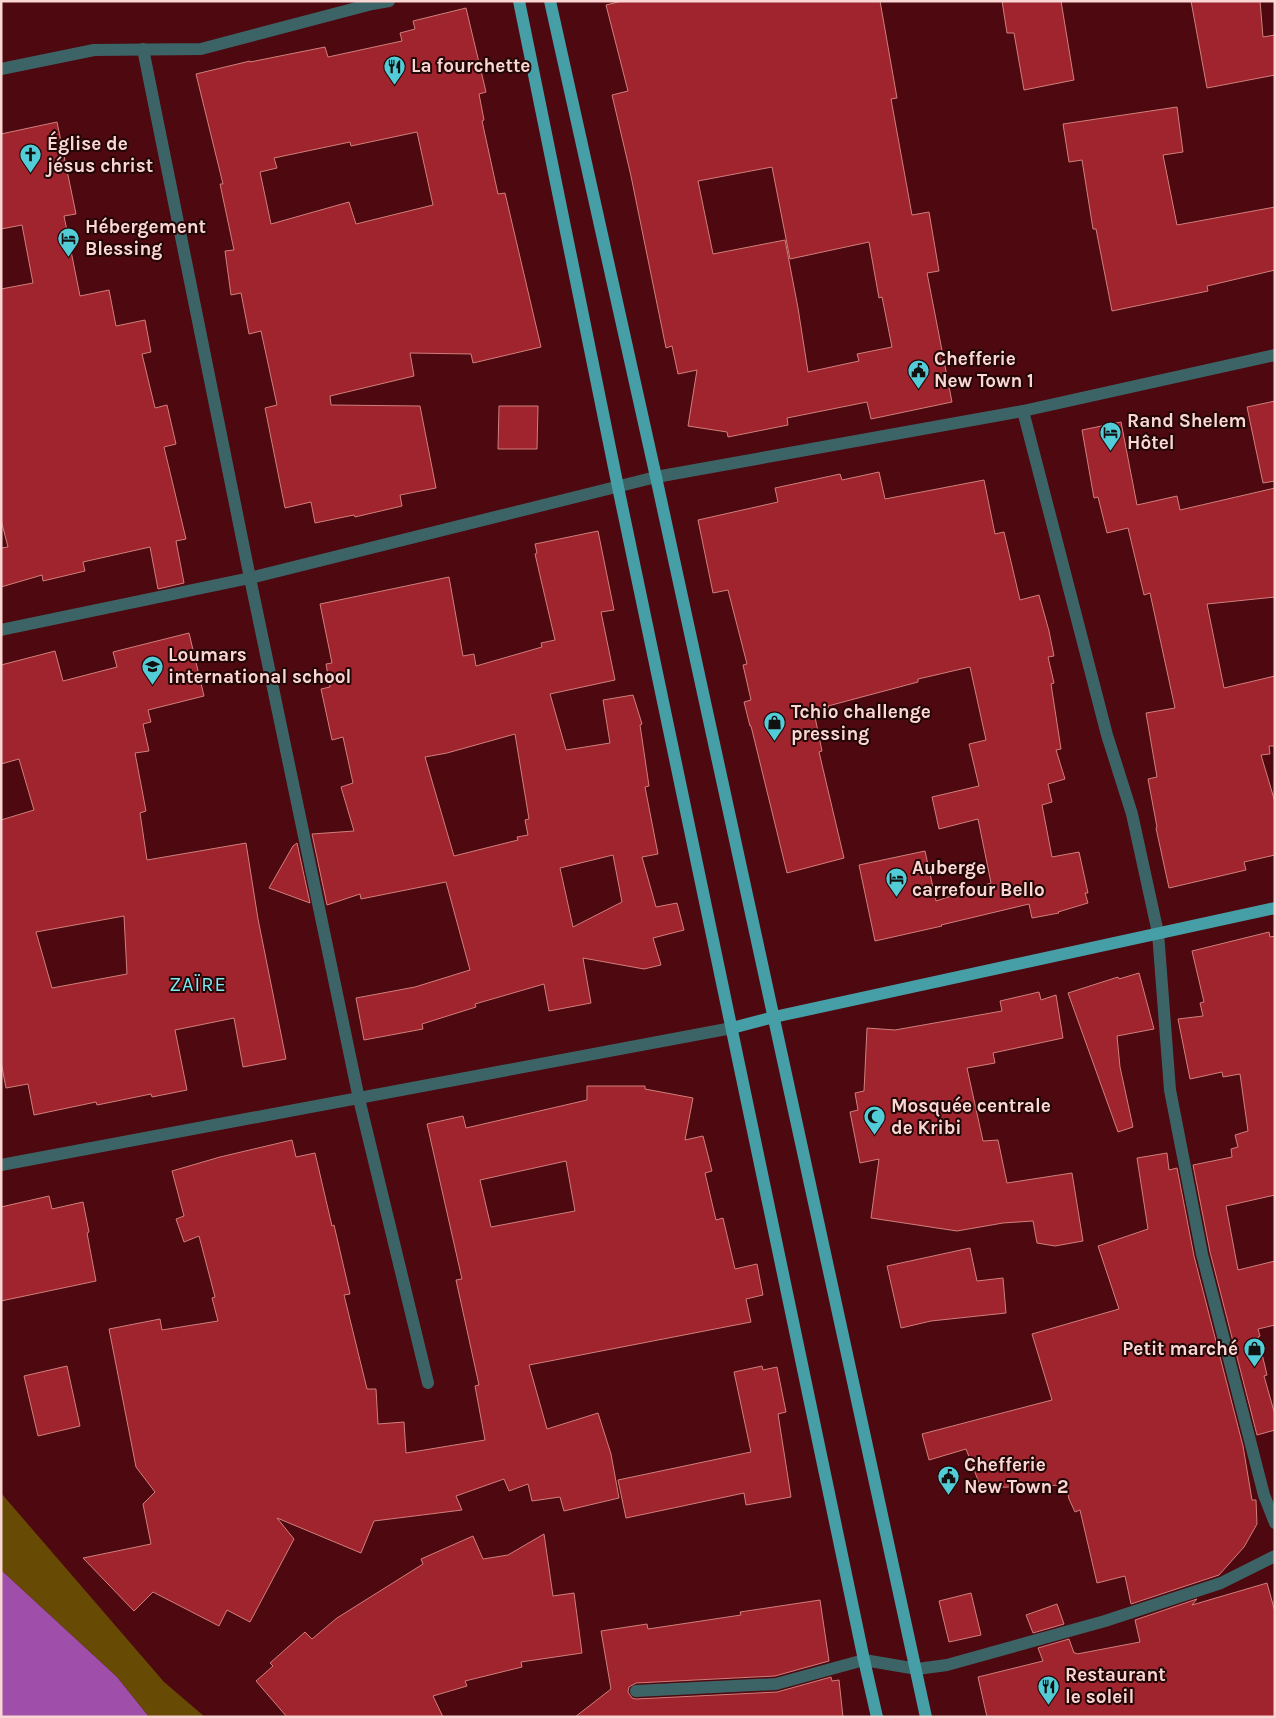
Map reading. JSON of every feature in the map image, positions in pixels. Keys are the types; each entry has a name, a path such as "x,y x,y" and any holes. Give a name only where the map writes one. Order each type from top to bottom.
{"main road":[{"path":"519,1 618,487 877,1717"},
{"path":"550,1 656,477 926,1717"},
{"path":"732,1028 774,1017 1275,908"}],"street":[{"path":"1,69 94,50 201,49 389,1"},
{"path":"143,50 250,578 359,1099 428,1383"},
{"path":"1,630 250,578 656,477 1023,411 1275,355"},
{"path":"1023,411 1107,735 1132,814 1158,933 1170,1090 1202,1254 1264,1495 1275,1523"},
{"path":"1,1165 732,1028"},
{"path":"636,1691 776,1684 864,1660 917,1669 947,1665 1105,1621 1221,1584 1275,1556"}],"shaded area":[{"path":"1,1493 164,1682 205,1717 149,1717 117,1677 1,1570"},
{"path":"1,1570 117,1677 149,1717 1,1717"}],"building":[{"path":"622,1 880,1 897,98 891,99 912,215 929,212 939,271 927,273 952,402 871,419 867,402 787,418 788,425 728,437 727,432 688,426 697,370 678,374 672,346 666,348 631,176 612,95 628,91 606,5","holes":["772,167 790,259 869,242 879,298 882,297 892,347 857,354 859,361 808,372 785,240 713,254 698,181"]},
{"path":"1002,1 1061,1 1074,80 1024,90 1014,33 1007,33"},
{"path":"1191,1 1260,1 1263,37 1275,35 1275,75 1207,88"},
{"path":"466,8 486,92 479,94 484,120 482,121 498,194 505,193 541,347 473,363 471,354 410,353 414,376 330,396 331,405 420,406 436,488 400,495 402,506 355,517 354,515 315,523 311,502 285,508 265,408 277,405 261,331 249,334 241,293 231,295 225,251 234,250 220,184 223,184 196,74 250,61 325,47 328,57 402,41 400,33 415,29 413,21","holes":["417,132 433,205 356,224 349,202 271,224 260,172 277,168 274,158 350,142 351,146"]},
{"path":"1177,107 1183,152 1163,155 1177,225 1275,207 1275,270 1207,286 1208,291 1112,311 1096,229 1093,229 1082,160 1069,162 1063,124"},
{"path":"57,122 76,214 64,216 80,296 109,290 116,326 145,320 151,352 142,354 155,408 167,405 176,444 164,447 186,539 176,541 184,583 158,589 150,547 83,562 85,571 43,581 42,575 1,587 1,548 8,547 1,520 1,289 33,283 22,225 1,229 1,134"},
{"path":"1275,401 1275,481 1263,483 1247,407"},
{"path":"499,406 538,406 537,449 498,449"},
{"path":"1121,422 1137,505 1177,496 1180,510 1275,488 1275,597 1207,604 1224,688 1275,676 1275,746 1269,746 1270,754 1261,755 1275,802 1275,855 1244,862 1246,870 1169,888 1148,779 1157,777 1146,713 1175,708 1150,593 1144,595 1128,528 1107,533 1098,497 1094,498 1082,430"},
{"path":"879,472 885,499 984,480 995,534 1004,532 1020,600 1039,595 1049,631 1054,656 1048,657 1054,683 1051,684 1061,749 1056,750 1065,779 1048,784 1052,802 1042,805 1052,857 1079,852 1088,893 1085,893 1088,903 1059,913 1032,918 1029,904 875,941 859,865 925,851 936,901 991,883 978,819 939,829 932,797 979,786 969,744 986,740 970,667 918,679 918,682 828,706 830,713 815,717 822,751 819,752 844,858 787,873 744,702 751,700 743,665 747,664 728,590 713,593 698,520 778,502 775,488 840,474 842,480"},
{"path":"598,531 614,610 601,612 615,680 550,694 566,750 610,743 603,700 633,695 642,724 640,725 649,786 645,787 658,854 642,857 656,907 677,903 684,930 653,938 661,965 644,969 583,958 591,1003 549,1011 544,984 475,1004 476,1007 422,1024 423,1029 364,1040 356,998 415,987 470,970 446,882 361,899 360,894 327,905 312,834 354,831 341,787 353,783 343,737 332,740 321,689 330,687 326,664 332,663 320,604 449,577 463,656 474,654 476,666 542,647 541,643 555,640 535,554 537,553 535,544","holes":["515,734 529,819 525,820 528,835 517,837 518,840 454,856 425,757 447,753","613,855 622,902 573,927 560,868"]},
{"path":"189,633 204,696 148,710 151,722 143,724 149,751 135,753 146,811 140,813 147,860 246,843 258,919 286,1059 243,1067 234,1018 175,1030 187,1090 152,1097 151,1094 97,1105 96,1102 34,1115 28,1084 6,1088 1,1062 1,820 34,810 19,759 1,764 1,665 55,651 63,681 117,667 113,652","holes":["124,916 127,974 52,988 36,932"]},
{"path":"297,843 310,903 269,888 293,846"},
{"path":"1269,932 1270,937 1275,936 1275,1195 1226,1206 1238,1270 1275,1261 1275,1325 1258,1329 1260,1336 1258,1337 1267,1375 1264,1376 1275,1415 1275,1430 1257,1435 1210,1252 1193,1165 1232,1157 1231,1149 1238,1147 1235,1135 1248,1131 1240,1074 1223,1077 1222,1072 1190,1079 1178,1019 1203,1016 1200,1003 1204,1002 1192,951"},
{"path":"1139,973 1154,1029 1117,1036 1120,1067 1133,1127 1118,1132 1068,993 1118,977 1119,979"},
{"path":"1039,992 1041,1000 1056,995 1063,1038 993,1053 995,1063 967,1068 983,1141 998,1140 1007,1183 1072,1173 1083,1241 1055,1246 1037,1243 1033,1221 1003,1223 957,1231 871,1218 879,1159 860,1163 850,1112 858,1110 855,1093 864,1091 867,1028 895,1030 1002,1011 1000,1001"},
{"path":"587,1086 645,1086 645,1089 693,1098 685,1140 703,1136 712,1171 705,1173 716,1220 723,1218 735,1269 757,1264 763,1295 746,1299 751,1322 529,1365 547,1429 598,1413 611,1454 619,1498 564,1511 560,1497 532,1501 528,1484 509,1491 504,1479 456,1496 462,1510 374,1521 361,1553 277,1518 294,1539 250,1622 227,1610 219,1626 153,1592 134,1611 83,1558 151,1544 143,1504 155,1492 136,1467 109,1329 160,1319 162,1330 218,1321 212,1298 215,1297 199,1236 184,1242 176,1219 184,1216 172,1171 220,1157 292,1140 296,1157 315,1153 350,1294 344,1295 367,1389 376,1389 378,1424 404,1422 406,1453 485,1440 475,1386 479,1385 456,1280 462,1279 427,1124 463,1116 466,1128 587,1100","holes":["566,1161 575,1211 491,1227 480,1180"]},
{"path":"1167,1153 1169,1170 1177,1168 1194,1256 1243,1446 1252,1500 1256,1500 1257,1524 1244,1547 1219,1575 1131,1604 1125,1576 1097,1583 1080,1510 1075,1512 1069,1499 1066,1485 981,1488 966,1449 929,1460 922,1434 1052,1400 1032,1334 1119,1309 1098,1246 1148,1229 1137,1158"},
{"path":"49,1196 52,1209 83,1202 96,1281 1,1301 1,1207"},
{"path":"970,1248 977,1281 1003,1278 1006,1313 931,1321 901,1328 887,1266"},
{"path":"67,1366 80,1426 38,1436 24,1376"},
{"path":"762,1366 763,1370 777,1367 786,1412 778,1414 791,1497 746,1505 744,1493 626,1518 618,1480 751,1452 734,1372"},
{"path":"544,1534 553,1596 574,1593 582,1653 521,1662 522,1667 465,1681 467,1686 433,1696 443,1717 287,1717 256,1681 273,1666 270,1663 305,1632 312,1639 337,1618 423,1564 421,1559 473,1536 483,1559 508,1555"},
{"path":"1267,1583 1275,1612 1275,1717 987,1717 978,1677 1043,1661 1038,1648 1069,1639 1074,1653 1077,1654 1140,1642 1135,1620 1197,1599 1192,1605"},
{"path":"971,1593 981,1635 949,1642 939,1601"},
{"path":"820,1600 829,1661 775,1676 636,1683 629,1687 628,1692 632,1698 636,1699 777,1692 831,1677 832,1681 839,1680 843,1717 575,1717 611,1689 601,1631 647,1624 648,1629 741,1615 740,1612"},
{"path":"1057,1604 1064,1624 1033,1633 1026,1615"}],"place":[{"name":"La fourchette","path":"395,85"},
{"name":"Église de jésus christ","path":"31,174"},
{"name":"Hébergement Blessing","path":"69,257"},
{"name":"Chefferie New Town 1","path":"918,389"},
{"name":"Rand Shelem Hôtel","path":"1111,451"},
{"name":"Loumars international school","path":"152,685"},
{"name":"Tchio challenge pressing","path":"775,742"},
{"name":"Auberge carrefour Bello","path":"896,898"},
{"name":"Mosquée centrale de Kribi","path":"875,1136"},
{"name":"Petit marché","path":"1254,1368"},
{"name":"Chefferie New Town 2","path":"948,1495"},
{"name":"Restaurant le soleil","path":"1049,1705"}],"district":[{"name":"ZAÏRE","path":"198,984"}]}
